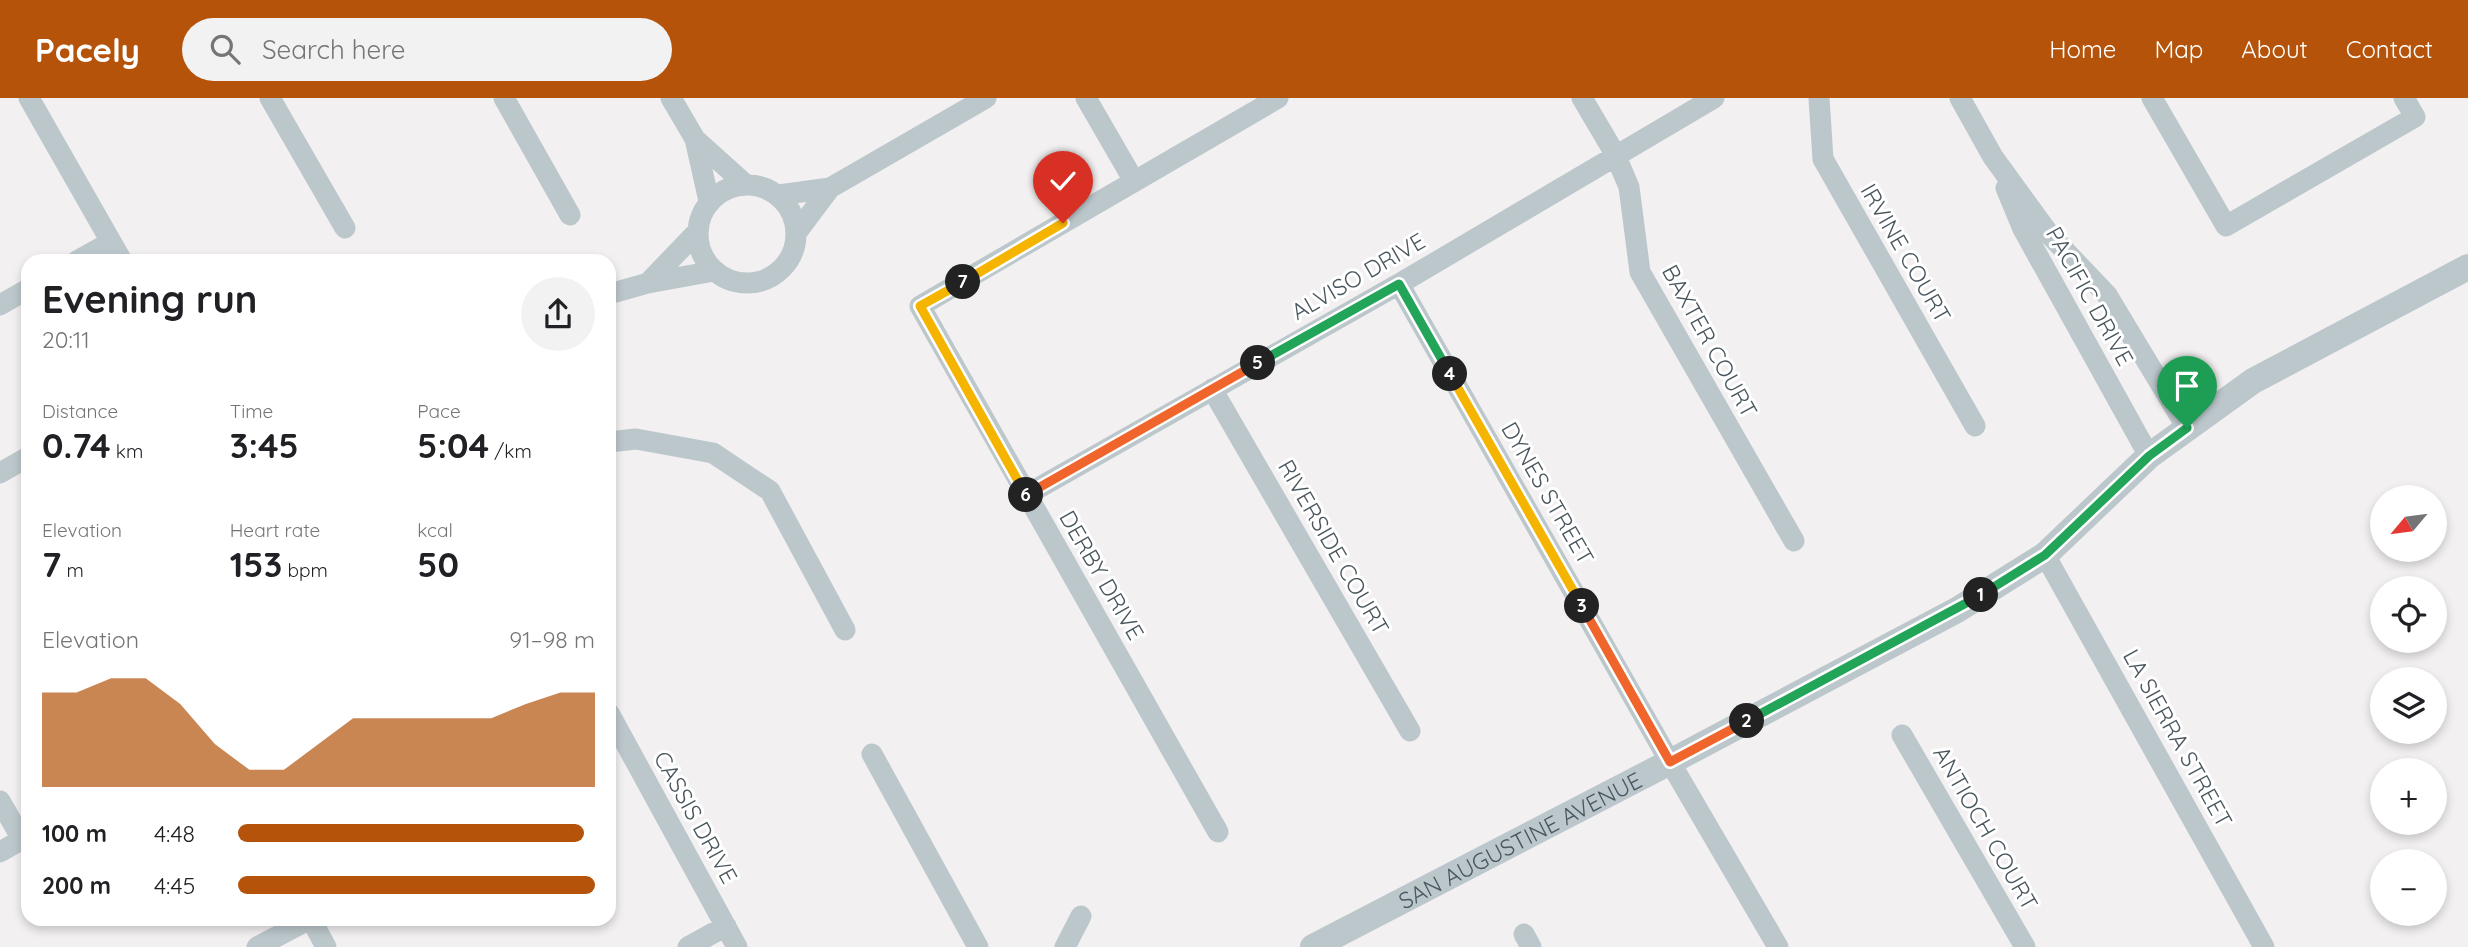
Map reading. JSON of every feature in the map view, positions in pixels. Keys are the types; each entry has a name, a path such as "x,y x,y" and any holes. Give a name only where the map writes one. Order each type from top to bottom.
{"street":[{"path":"29,98 118,254"},
{"path":"270,98 345,228"},
{"path":"504,98 570,215"},
{"path":"671,98 695,139 709,201"},
{"path":"779,195 830,188 986,98"},
{"path":"1086,98 1134,181 1278,98"},
{"name":"BAXTER COURT","path":"1582,98 1615,154 1629,187 1640,272 1794,541"},
{"name":"ALVISO DRIVE","path":"1026,495 1399,284 1615,154 1714,98"},
{"name":"IRVINE COURT","path":"1819,98 1823,159 1975,426"},
{"name":"PACIFIC DRIVE","path":"1960,98 1993,157 2023,229 2149,456"},
{"path":"2152,98 2226,226 2410,107"},
{"path":"695,139 745,184"},
{"name":"PACIFIC DRIVE","path":"1993,157 2049,234 2107,295 2187,428"},
{"name":"DERBY DRIVE","path":"1134,181 920,306 1218,832"},
{"path":"797,232 794,218 779,195 769,189 745,184 731,186 709,201 701,215 698,232 699,246 714,271 728,280 744,284 761,282 776,275 787,263 797,232 830,188"},
{"path":"649,283 698,232"},
{"path":"90,254 111,242"},
{"name":"SAN AUGUSTINE AVENUE","path":"1313,947 1957,610 2045,555 2149,456 2253,381 2468,267"},
{"path":"616,292 714,271"},
{"name":"DYNES STREET","path":"1399,284 1778,947"},
{"path":"0,305 21,293"},
{"name":"RIVERSIDE COURT","path":"1212,388 1410,731"},
{"path":"616,441 636,439 713,453 770,491 845,630"},
{"path":"0,473 21,461"},
{"name":"LA SIERRA STREET","path":"2045,555 2264,947"},
{"name":"ANTIOCH COURT","path":"1902,735 2025,947"},
{"name":"CASSIS DRIVE","path":"617,747 737,947"},
{"path":"872,754 978,947"},
{"path":"0,801 21,832"},
{"path":"0,852 21,840"},
{"path":"1065,947 1080,916"},
{"path":"257,947 297,926"},
{"path":"314,926 327,947"},
{"path":"688,947 726,926"}],"route":[{"path":"1063,223 920,306 1026,495 1399,284 1670,762 1957,610 2045,555 2149,456 2187,428"}]}
